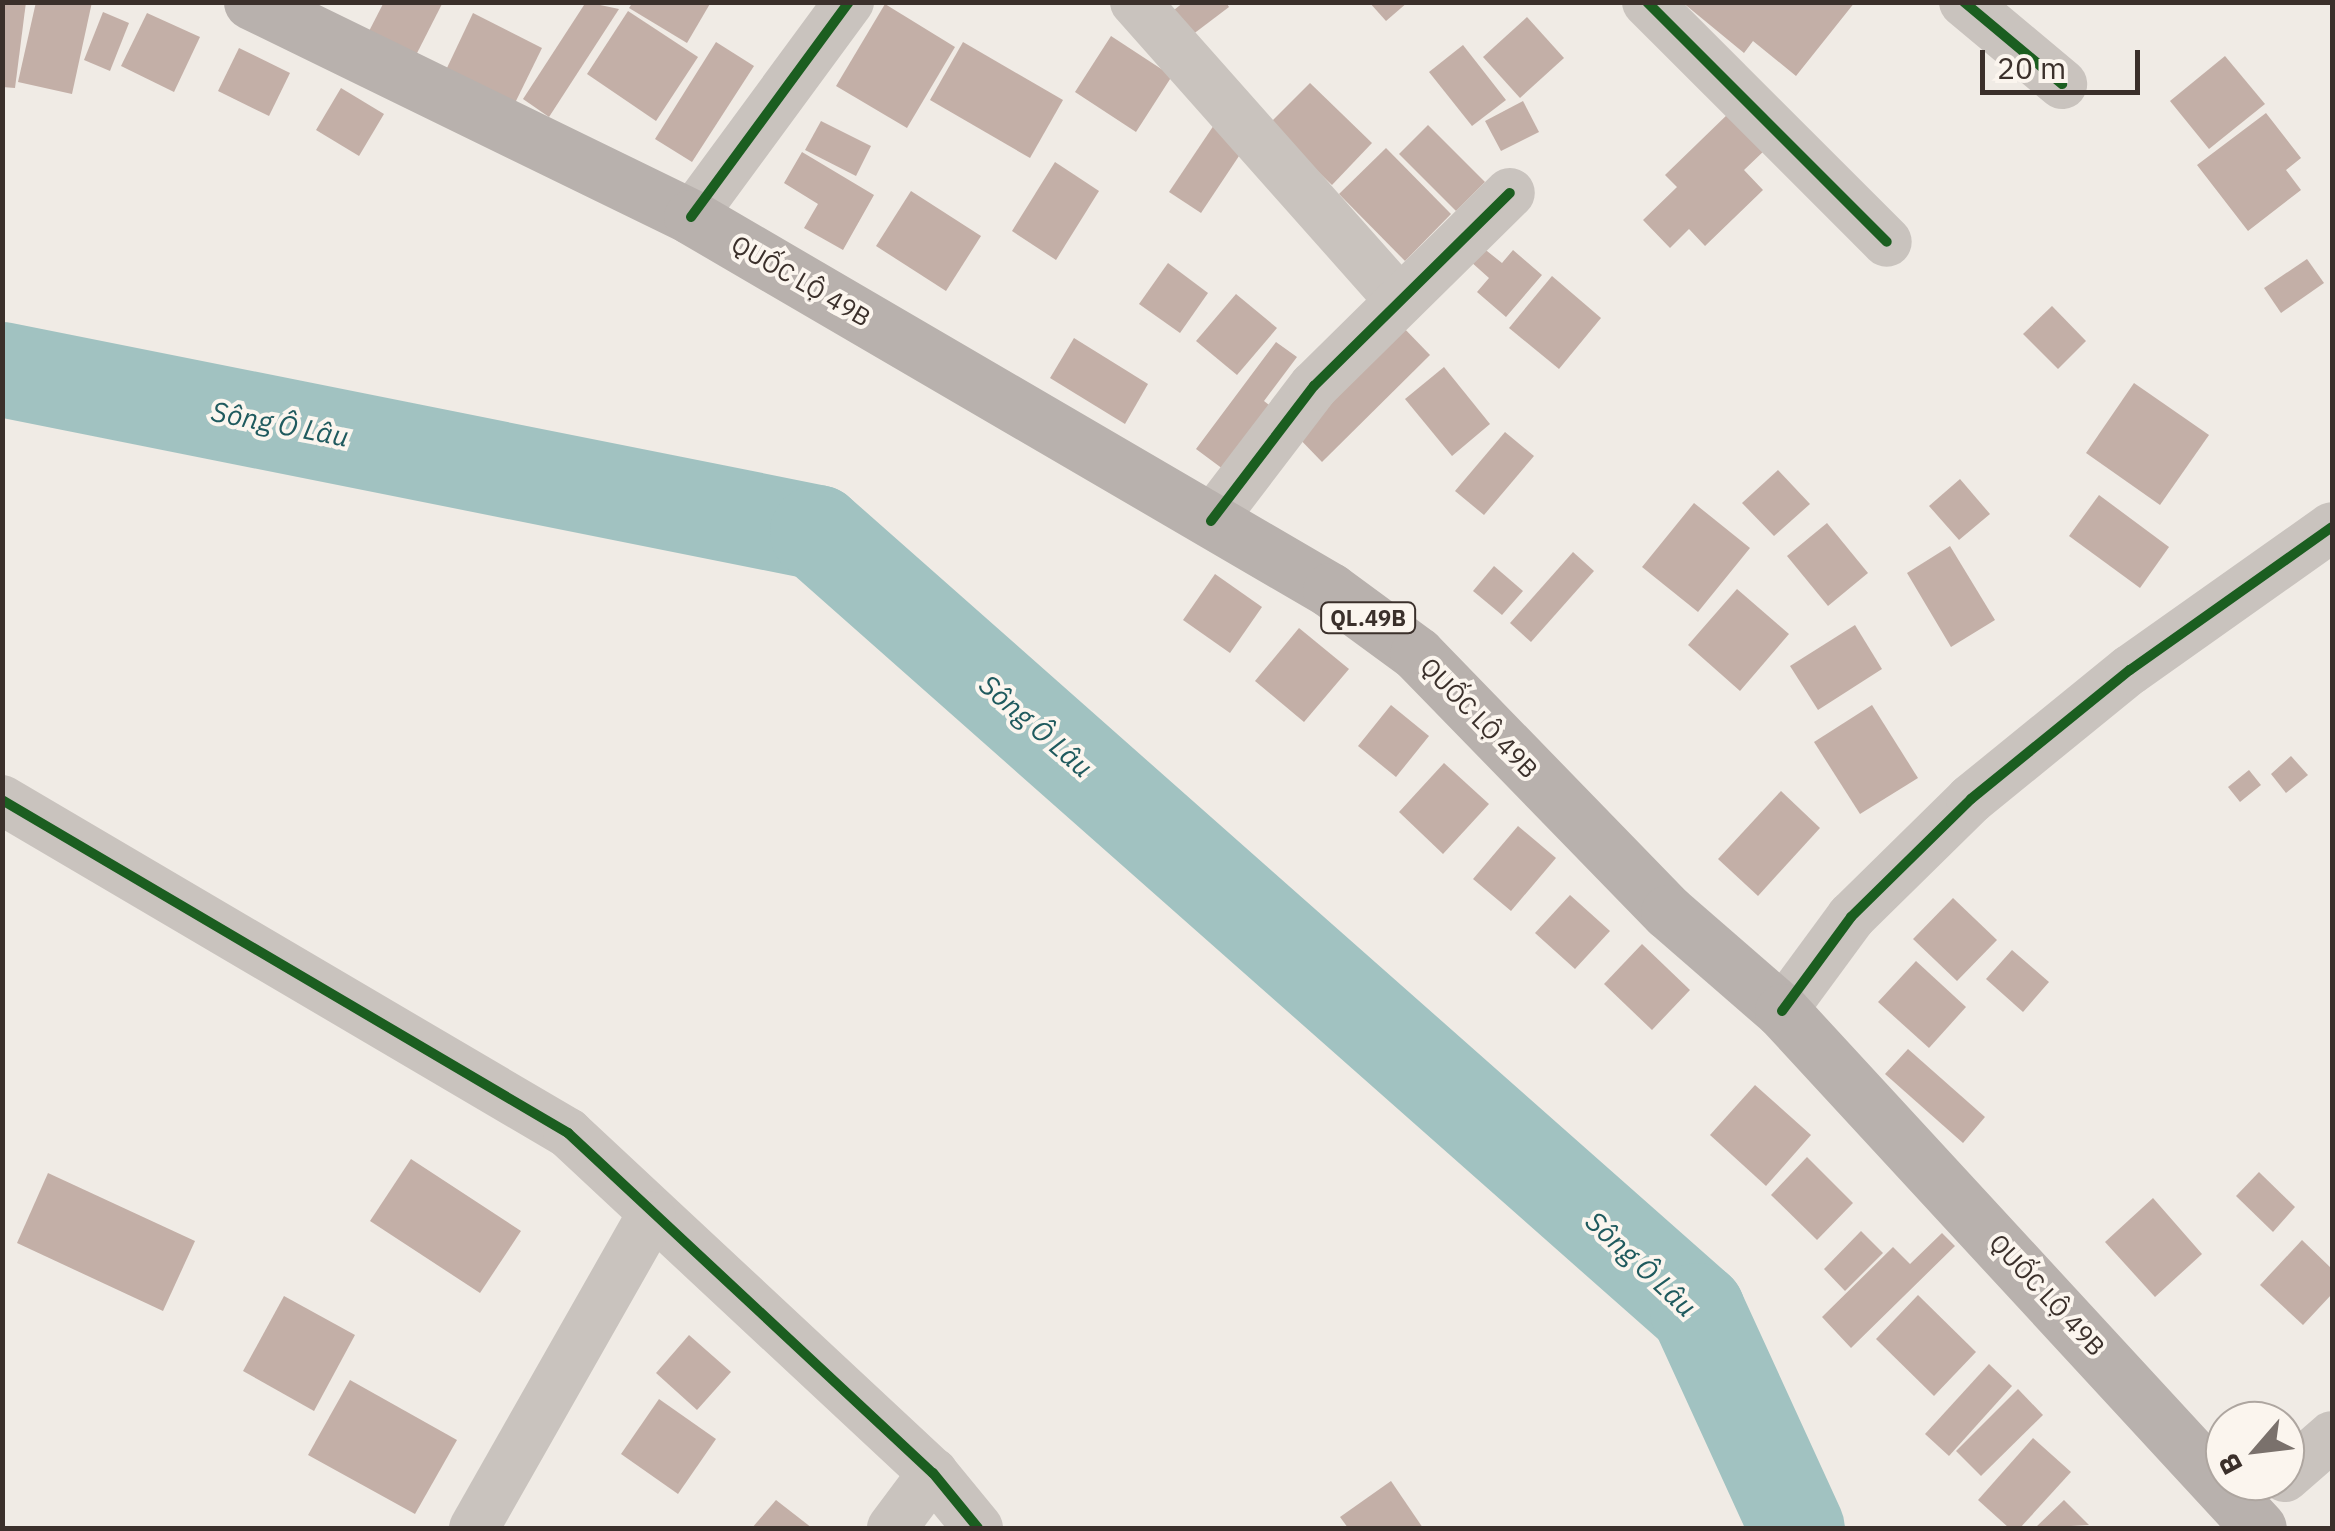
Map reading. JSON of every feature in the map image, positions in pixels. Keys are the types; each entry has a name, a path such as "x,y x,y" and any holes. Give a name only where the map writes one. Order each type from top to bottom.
{"main road":[{"name":"QUỐC LỘ 49B","path":"251,2 691,216 1330,590 1416,654 1668,912 1782,1011 2205,1436"}],"street":[{"path":"691,216 849,2"},
{"path":"1135,2 1400,300"},
{"path":"1647,2 1887,242"},
{"path":"1964,2 2062,84"},
{"path":"1211,521 1314,386 1510,193"},
{"path":"1782,1011 1850,917 1957,811 2130,670 2332,527"},
{"path":"2,800 568,1133 651,1217 933,1473 978,1528"},
{"path":"474,1528 651,1217"},
{"path":"2305,1463 2332,1436"},
{"path":"892,1528 933,1473"}],"building":[{"path":"2,2 26,2 15,88 2,87"},
{"path":"36,2 92,2 72,94 18,82"},
{"path":"384,2 443,2 413,61 366,37"},
{"path":"586,2 619,9 549,117 523,99"},
{"path":"633,2 711,2 687,43 629,8"},
{"path":"1184,2 1226,2 1229,7 1192,35 1174,10"},
{"path":"1369,2 1408,2 1386,21"},
{"path":"1682,2 1855,2 1796,76 1753,41 1744,53"},
{"path":"885,4 955,47 907,128 836,86"},
{"path":"628,11 698,57 656,121 587,74"},
{"path":"103,12 129,23 110,71 84,60"},
{"path":"147,13 200,37 174,92 121,66"},
{"path":"473,13 542,48 515,103 446,70"},
{"path":"1527,17 1564,58 1520,98 1483,57"},
{"path":"1111,36 1172,76 1136,132 1075,92"},
{"path":"716,42 754,66 692,162 655,139"},
{"path":"963,42 1063,100 1030,158 930,100"},
{"path":"1463,45 1506,100 1472,126 1429,72"},
{"path":"239,48 290,73 269,116 218,91"},
{"path":"2225,56 2265,104 2209,149 2170,101"},
{"path":"1310,83 1372,143 1332,185 1269,124"},
{"path":"341,88 384,114 359,156 316,130"},
{"path":"1523,101 1539,132 1501,151 1485,121"},
{"path":"1731,111 1766,149 1744,170 1763,190 1705,246 1689,229 1670,248 1643,220 1677,187 1665,175"},
{"path":"2266,113 2301,158 2286,170 2301,190 2248,231 2197,165"},
{"path":"821,121 871,146 856,176 805,150"},
{"path":"1216,122 1247,144 1201,213 1169,192"},
{"path":"1428,125 1485,182 1456,211 1399,154"},
{"path":"1386,148 1451,214 1405,261 1339,194"},
{"path":"802,152 874,195 843,250 804,228 818,204 784,183"},
{"path":"1055,162 1099,191 1056,260 1012,231"},
{"path":"911,191 981,236 946,291 876,246"},
{"path":"1482,247 1502,263 1513,250 1542,275 1506,317 1477,292 1489,278 1470,261"},
{"path":"2307,259 2324,283 2281,313 2264,288"},
{"path":"1168,263 1208,293 1180,333 1139,304"},
{"path":"1552,276 1601,318 1559,369 1509,328"},
{"path":"1236,294 1277,328 1237,375 1196,341"},
{"path":"2052,306 2086,341 2058,369 2023,334"},
{"path":"1400,324 1430,355 1322,462 1292,431"},
{"path":"1074,338 1148,384 1125,424 1050,378"},
{"path":"1276,342 1297,357 1264,401 1277,411 1231,475 1196,449"},
{"path":"1444,367 1490,424 1452,456 1405,399"},
{"path":"2134,383 2209,435 2160,505 2086,453"},
{"path":"1505,432 1534,456 1484,515 1455,491"},
{"path":"1778,470 1810,504 1774,536 1742,503"},
{"path":"1960,479 1990,514 1959,540 1929,506"},
{"path":"2099,495 2169,547 2140,588 2069,536"},
{"path":"1694,503 1750,548 1698,612 1642,567"},
{"path":"1827,523 1868,573 1828,606 1787,556"},
{"path":"1950,546 1995,620 1951,647 1907,573"},
{"path":"1573,552 1594,571 1531,642 1510,623"},
{"path":"1494,566 1523,591 1502,615 1473,591"},
{"path":"1215,574 1262,607 1230,653 1183,620"},
{"path":"1737,589 1789,634 1740,691 1688,645"},
{"path":"1855,625 1882,669 1818,710 1790,666"},
{"path":"1299,628 1349,669 1304,722 1255,681"},
{"path":"1391,705 1429,736 1396,777 1358,746"},
{"path":"1872,705 1918,778 1860,814 1814,742"},
{"path":"2291,756 2308,775 2286,793 2271,774"},
{"path":"1444,763 1489,804 1443,854 1399,812"},
{"path":"2249,770 2261,785 2240,802 2228,787"},
{"path":"1781,791 1820,828 1758,896 1718,859"},
{"path":"1518,826 1556,858 1511,911 1473,879"},
{"path":"1570,895 1610,931 1575,969 1535,933"},
{"path":"1953,898 1997,940 1957,981 1913,939"},
{"path":"1642,944 1690,990 1652,1030 1604,984"},
{"path":"2012,950 2049,982 2023,1012 1986,979"},
{"path":"1916,961 1966,1007 1929,1048 1878,1002"},
{"path":"1908,1049 1985,1117 1963,1143 1885,1074"},
{"path":"1755,1085 1811,1135 1766,1186 1710,1135"},
{"path":"1807,1157 1853,1203 1817,1240 1771,1195"},
{"path":"411,1159 521,1231 480,1293 370,1221"},
{"path":"2259,1172 2295,1207 2273,1232 2236,1196"},
{"path":"48,1173 195,1241 163,1311 17,1243"},
{"path":"2153,1198 2202,1254 2155,1297 2105,1242"},
{"path":"1861,1231 1883,1253 1845,1291 1824,1269"},
{"path":"1942,1233 1955,1246 1851,1348 1822,1317 1893,1247 1910,1264"},
{"path":"2302,1240 2332,1269 2332,1294 2303,1325 2260,1285"},
{"path":"1918,1295 1976,1352 1934,1396 1876,1339"},
{"path":"284,1296 355,1335 314,1411 243,1371"},
{"path":"689,1335 731,1372 697,1410 656,1373"},
{"path":"1989,1364 2012,1386 1949,1456 1925,1434"},
{"path":"350,1380 457,1440 415,1514 308,1455"},
{"path":"2018,1389 2043,1415 1981,1476 1956,1451"},
{"path":"659,1399 716,1439 678,1494 621,1454"},
{"path":"2033,1438 2071,1472 2020,1528 2009,1528 1978,1500"},
{"path":"1391,1481 1423,1528 1348,1528 1340,1517"},
{"path":"776,1500 812,1528 752,1528"},
{"path":"2064,1500 2089,1525 2035,1528"}],"waterway":[{"name":"Sông Ô Lâu","path":"2,369 817,532 1697,1310 1797,1528"}],"cycle path":[{"path":"691,217 849,2"},
{"path":"1647,2 1887,242"},
{"path":"1964,2 2062,84"},
{"path":"1211,521 1314,386 1510,193"},
{"path":"1782,1011 1851,917 1971,799 2130,670 2332,527"},
{"path":"2,800 568,1133 933,1473 978,1528"}]}
